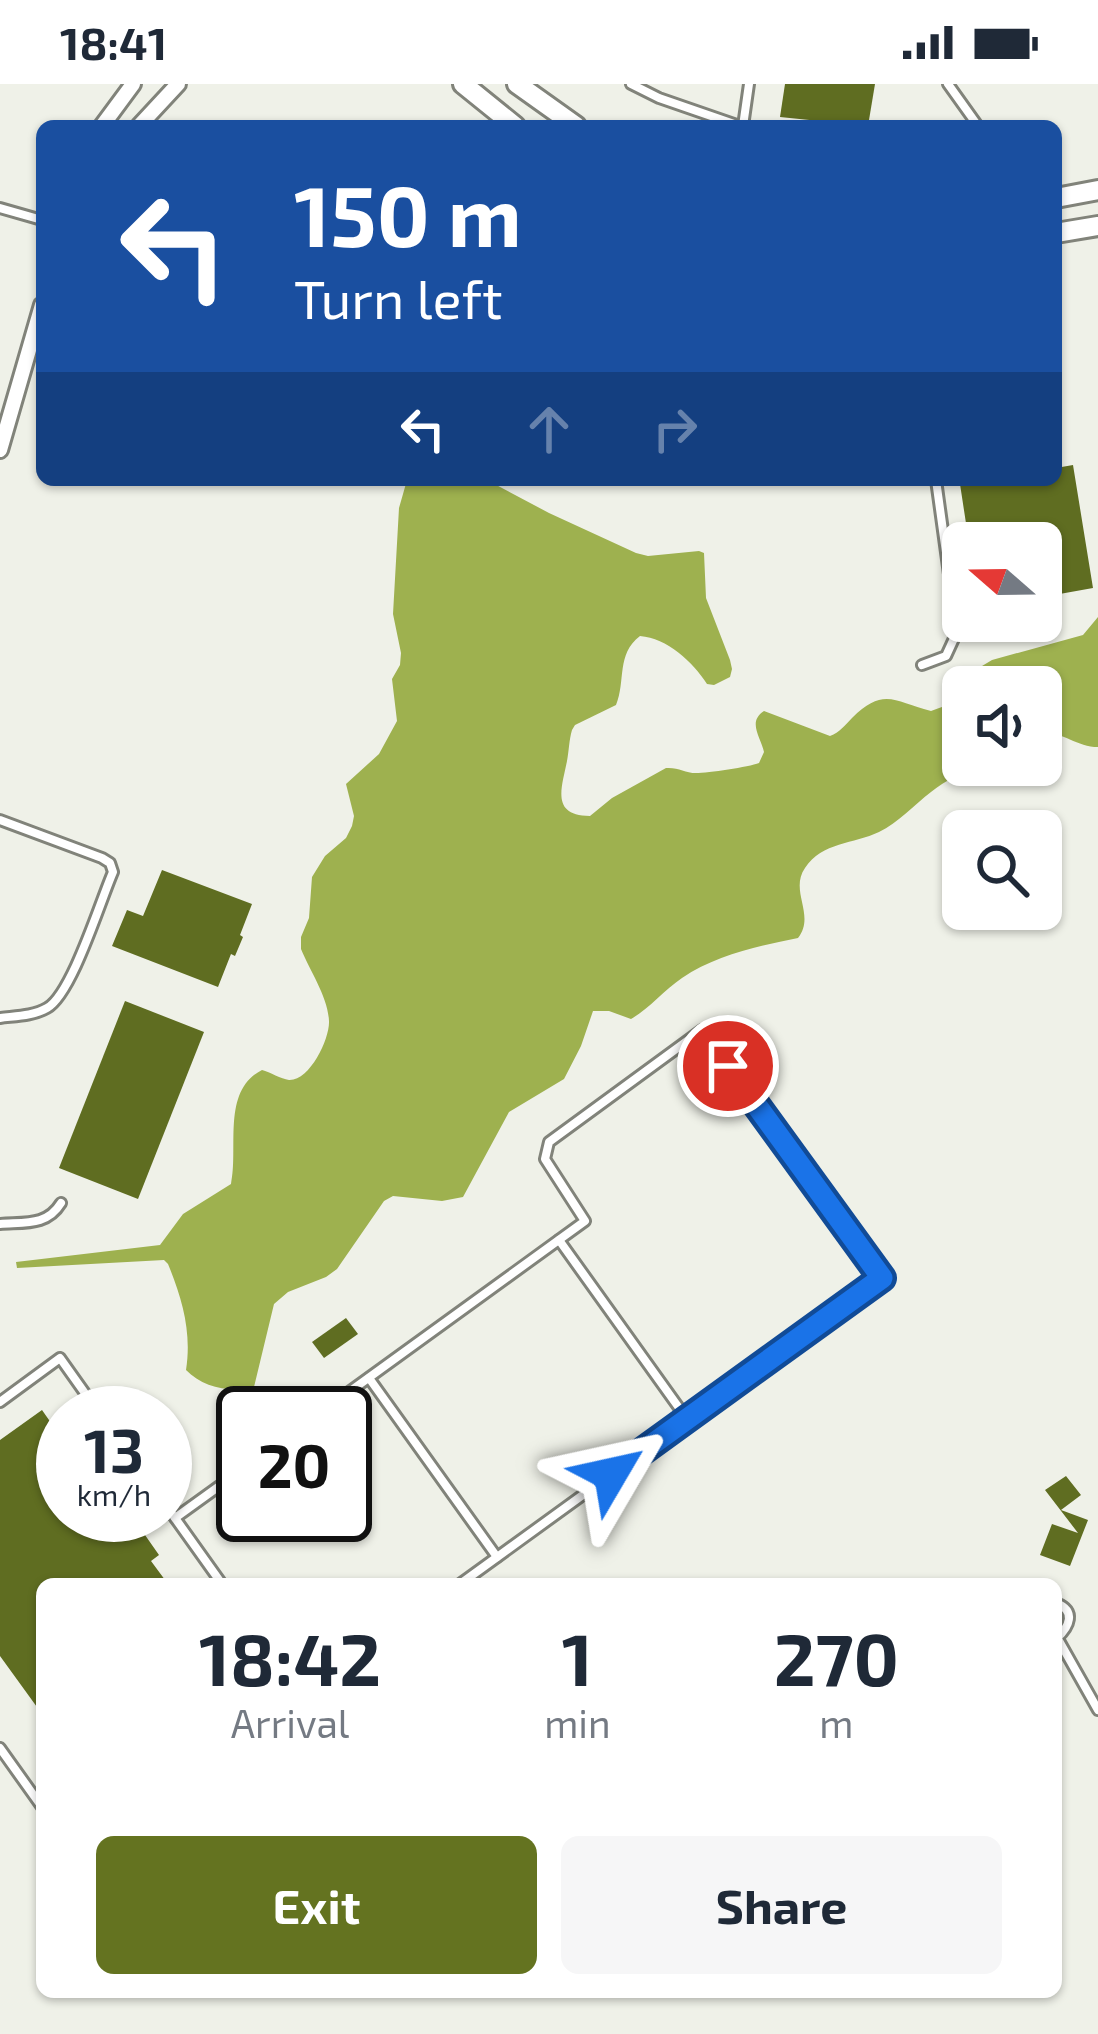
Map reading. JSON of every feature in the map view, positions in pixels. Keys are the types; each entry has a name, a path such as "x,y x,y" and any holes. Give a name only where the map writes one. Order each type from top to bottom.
{"street":[{"path":"106,120 133,84"},
{"path":"145,120 178,84"},
{"path":"463,84 507,120"},
{"path":"517,84 568,120"},
{"path":"1062,197 1098,190"},
{"path":"1062,232 1098,226"},
{"path":"0,450 36,324"}],"lane":[{"path":"632,84 723,120"},
{"path":"742,120 749,84"},
{"path":"948,84 973,120"},
{"path":"0,208 36,218"},
{"path":"922,665 946,656 957,632 937,486"},
{"path":"0,820 102,858 110,863 112,872 64,991 50,1007 0,1018"},
{"path":"358,1386 585,1221 545,1159 549,1142 702,1030 882,1278 468,1578"},
{"path":"0,1224 46,1220 61,1203"},
{"path":"558,1240 687,1419"},
{"path":"0,1402 60,1358 80,1386"},
{"path":"369,1378 497,1557"},
{"path":"192,1542 218,1578"},
{"path":"1062,1606 1070,1616 1062,1632"},
{"path":"1062,1647 1098,1710"},
{"path":"0,1748 36,1799"}],"shaded area":[{"path":"405,486 498,486 636,553 704,553 706,598 732,669 730,677 707,684 678,652 640,636 624,659 616,705 572,730 562,790 569,811 590,816 666,768 702,773 759,763 764,752 756,720 764,711 830,736 863,708 882,699 931,711 942,707 942,785 886,828 812,859 801,877 804,921 798,938 709,963 631,1019 593,1011 564,1079 509,1112 463,1197 442,1201 393,1196 384,1201 337,1269 288,1292 274,1304 254,1386 216,1386 186,1370 184,1316 164,1260 17,1268 16,1262 160,1245 183,1214 231,1184 236,1106 249,1079 262,1070 297,1078 311,1066 328,1028 328,1012 301,949 301,937 309,918 312,877 352,826 346,784 379,754 397,721 392,679 401,653 393,614 399,508"},
{"path":"1098,617 1098,747 1062,737 1062,666 982,666 1083,635"}],"building":[{"path":"785,84 875,84 869,120 780,117"},
{"path":"1073,465 1093,588 1062,594 1062,522 966,522 960,486 1062,486 1062,467"},
{"path":"162,870 252,904 243,937 218,987 112,946 127,910 143,916"},
{"path":"125,1001 204,1032 138,1199 59,1168"},
{"path":"346,1318 358,1334 324,1358 312,1342"},
{"path":"36,1414 36,1542 150,1542 159,1555 151,1561 164,1578 36,1578 36,1706 0,1656 0,1440"},
{"path":"1066,1476 1081,1495 1061,1510 1088,1520 1070,1566 1040,1555 1052,1524 1078,1533 1045,1490"}],"route":[{"path":"611,1474 882,1278 728,1066"}]}
